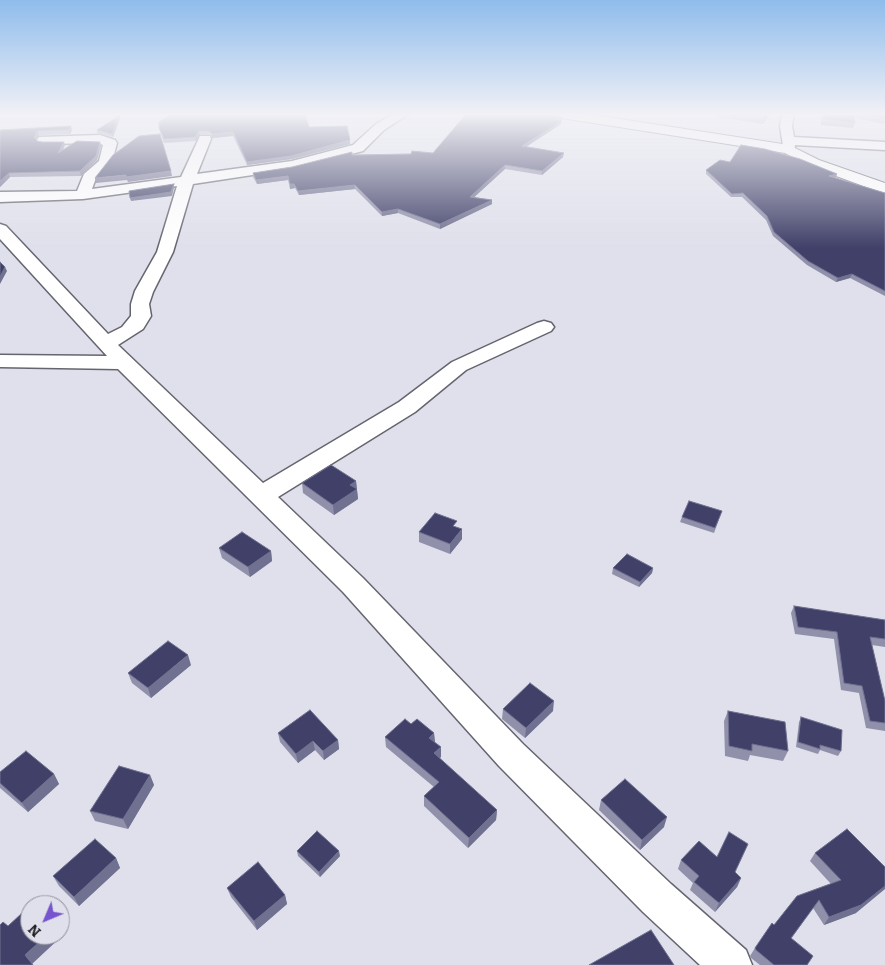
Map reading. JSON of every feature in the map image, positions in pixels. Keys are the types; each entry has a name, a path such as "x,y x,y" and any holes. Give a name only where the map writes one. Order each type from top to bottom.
{"street":[{"path":"84,195 89,177 105,162 106,158"},
{"path":"115,353 141,316 141,298 165,252 188,179 197,158"},
{"path":"0,197 84,195 274,168 319,158"},
{"path":"807,158 814,163 885,189"},
{"path":"0,229 115,353 353,585 511,755 657,898 730,965"},
{"path":"262,495 407,407 460,366 544,327"},
{"path":"0,361 115,353"}],"building":[{"path":"0,158 94,158 80,171 9,173 0,181"},
{"path":"111,158 167,158 171,171 126,177 126,175 95,178"},
{"path":"245,158 276,158 247,162"},
{"path":"328,158 558,158 542,171 505,165 470,197 492,200 440,224 398,209 382,212 355,185 298,191 294,184 290,184 288,176 256,180 253,173 292,167"},
{"path":"733,158 797,158 837,174 829,176 885,193 885,291 852,274 838,278 808,261 774,232 767,216 743,193 732,194 706,170 720,160 730,162"},
{"path":"174,184 171,192 130,198 129,191"},
{"path":"0,262 5,267 0,277"},
{"path":"331,465 356,481 350,485 357,489 333,505 302,483"},
{"path":"689,501 722,511 715,528 682,517"},
{"path":"435,513 457,521 453,526 462,529 450,544 419,532"},
{"path":"242,532 271,551 248,567 219,548"},
{"path":"627,554 653,568 640,582 613,568"},
{"path":"794,606 885,620 885,639 870,637 885,701 885,723 870,721 862,686 844,683 837,632 798,627"},
{"path":"168,641 188,655 148,688 128,673"},
{"path":"530,683 554,701 526,728 503,709"},
{"path":"310,710 338,740 323,751 313,741 296,754 278,733"},
{"path":"728,711 785,722 788,751 752,744 752,751 729,746"},
{"path":"801,717 842,730 841,751 820,745 820,749 798,742"},
{"path":"405,719 411,724 417,719 434,733 429,738 441,747 434,753 497,810 469,838 424,796 439,782 385,737"},
{"path":"26,751 54,774 22,803 0,783 0,772"},
{"path":"119,766 150,775 123,819 90,811"},
{"path":"625,779 667,817 642,840 601,800"},
{"path":"847,829 885,867 885,886 861,905 829,917 819,900 791,938 813,956 807,965 774,965 755,948 772,923 774,925 797,896 841,880 815,853"},
{"path":"317,831 339,851 319,872 297,851"},
{"path":"729,832 748,844 735,872 741,878 719,903 694,882 699,876 681,860 699,841 717,857"},
{"path":"95,839 116,858 74,897 53,876"},
{"path":"258,862 285,895 254,921 227,888"},
{"path":"20,915 20,945 36,945 25,955 33,965 0,965 0,925 3,922 8,926"},
{"path":"651,930 674,965 589,965"}]}
